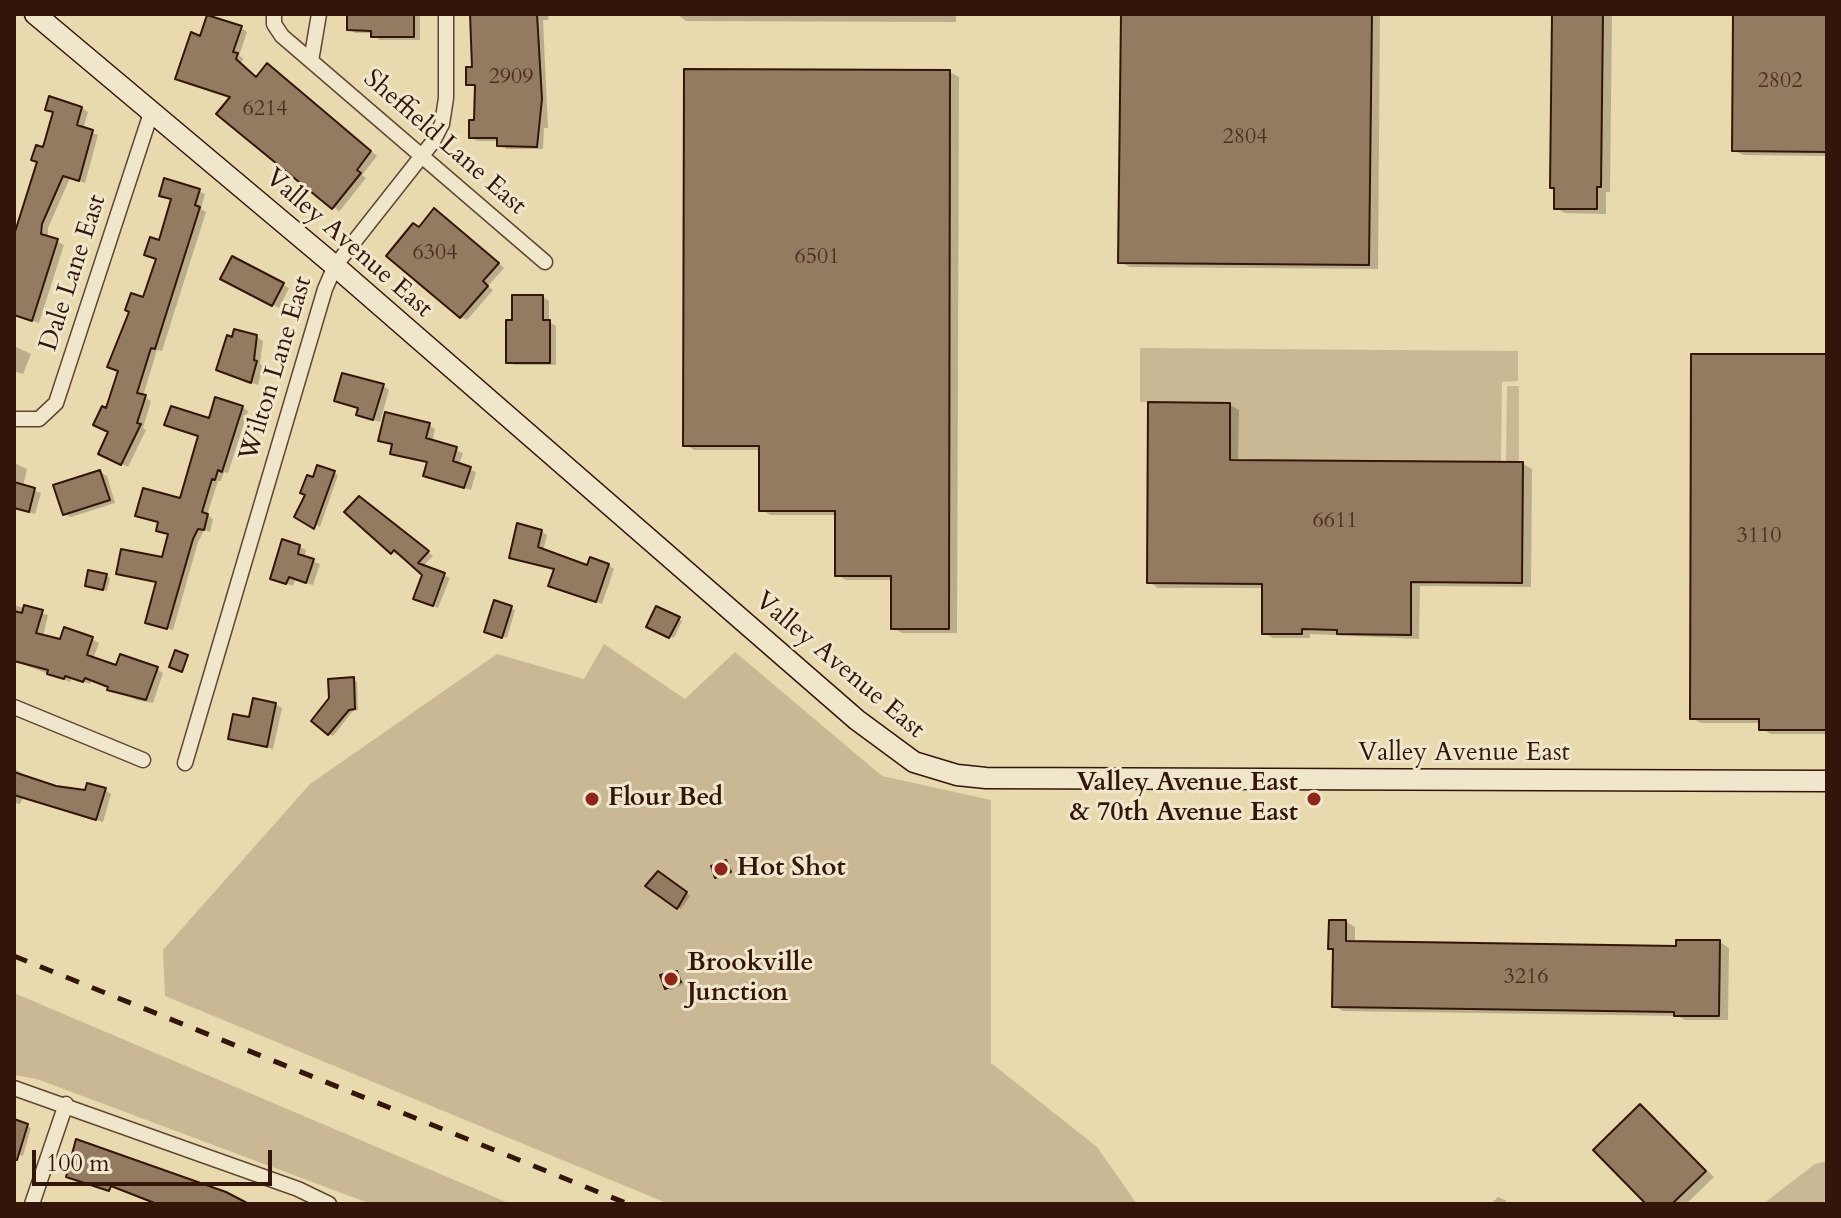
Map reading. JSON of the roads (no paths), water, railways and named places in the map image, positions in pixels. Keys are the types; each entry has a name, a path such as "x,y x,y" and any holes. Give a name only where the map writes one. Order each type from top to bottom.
{"main road":[{"name":"Valley Avenue East","path":"35,14 335,266 857,720 914,762 969,777 1827,781"}],"street":[{"name":"Sheffield Lane East","path":"274,14 277,31 545,262"},
{"path":"311,61 319,14"},
{"name":"Wilton Lane East","path":"185,763 319,307 335,266 437,135 445,110 446,14"},
{"name":"Dale Lane East","path":"14,419 39,419 56,403 152,110"},
{"path":"14,707 143,760"},
{"path":"14,1088 298,1189 329,1204"},
{"path":"32,1204 66,1104"}],"railway":[{"path":"14,956 628,1204"}],"place":[{"name":"Flour Bed","path":"592,799"},
{"name":"Valley Avenue East & 70th Avenue East","path":"1314,799"},
{"name":"Hot Shot","path":"721,869"},
{"name":"Brookville Junction","path":"671,979"}]}
